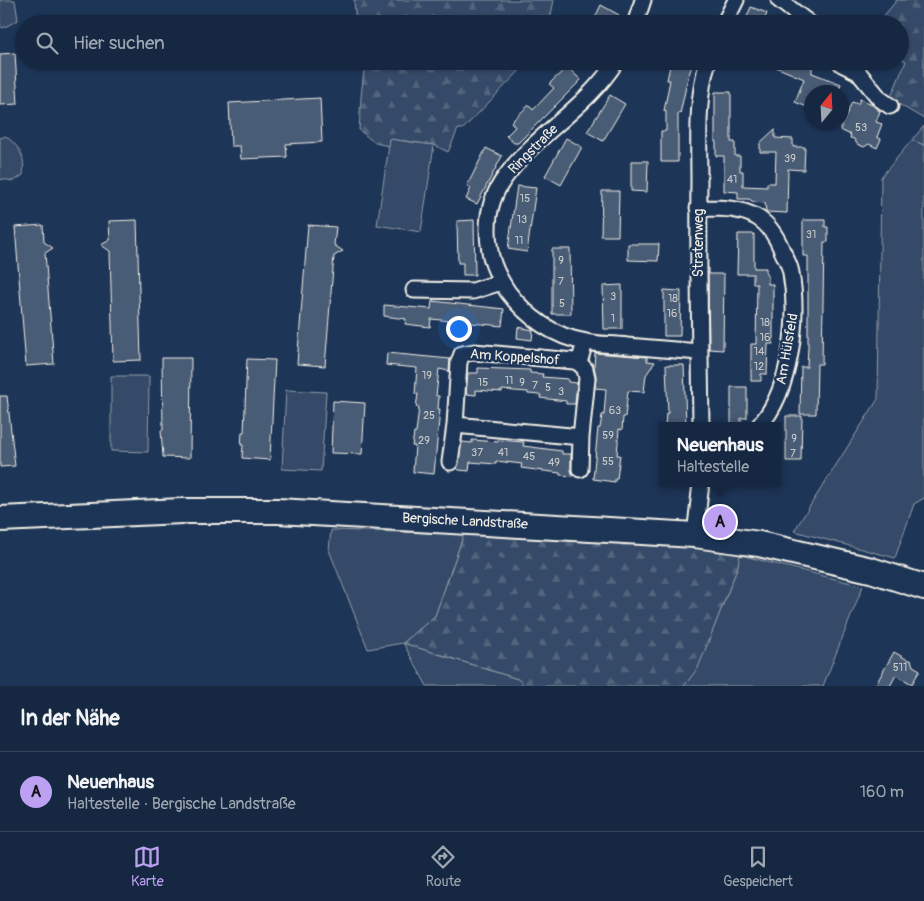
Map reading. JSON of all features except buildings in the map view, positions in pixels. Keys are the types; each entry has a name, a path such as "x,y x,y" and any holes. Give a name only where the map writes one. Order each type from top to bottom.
{"main road":[{"name":"Bergische Landstraße","path":"0,519 182,510 278,511 695,535 759,544 871,570 924,587"}],"street":[{"path":"638,15 643,0"},
{"path":"728,15 736,0"},
{"path":"779,0 798,15"},
{"name":"Ringstraße","path":"609,70 588,96 516,164 495,192 487,233 491,258 501,282 529,315 560,334 585,342 699,352"},
{"name":"Stratenweg","path":"701,422 698,208 701,93 706,70"},
{"path":"854,70 858,72 880,100 890,106"},
{"name":"Am Hülsfeld","path":"698,208 735,210 758,218 774,233 791,271 794,306 792,337 786,372 779,394 762,422"},
{"path":"414,290 473,290 501,282"},
{"name":"Am Koppelshof","path":"579,363 585,342"},
{"name":"Am Koppelshof","path":"450,462 455,425 459,362 462,354 474,352 574,361 585,369 587,378 580,469"},
{"path":"455,425 581,437"},
{"path":"695,535 701,487"}],"green space":[{"path":"0,0 15,0 17,15 15,15 15,22 3,28 0,26"},
{"path":"354,0 554,0 551,15 355,15"},
{"path":"897,0 924,0 924,119 890,99 902,70 909,70 909,15 884,15"},
{"path":"364,70 520,70 463,129 458,129 448,152 434,145 390,139 389,146 375,143 359,130"},
{"path":"924,126 924,145 912,140"},
{"path":"6,136 21,153 23,162 23,175 14,181 0,179 0,138"},
{"path":"390,139 434,145 421,232 377,225"},
{"path":"912,140 924,145 924,498 914,504 895,558 794,531 878,399 881,177"},
{"path":"111,376 149,376 148,452 111,451"},
{"path":"286,390 326,392 321,471 282,469"},
{"path":"331,530 464,534 435,616 403,643 368,649 329,550"},
{"path":"464,534 714,549 740,555 737,569 698,668 684,686 525,686 518,679 403,643 435,616"},
{"path":"740,555 863,586 823,686 684,686 698,667 737,569"},
{"path":"403,643 518,679 525,686 427,686"}],"place":[{"name":"Neuenhaus","path":"720,522"}]}
